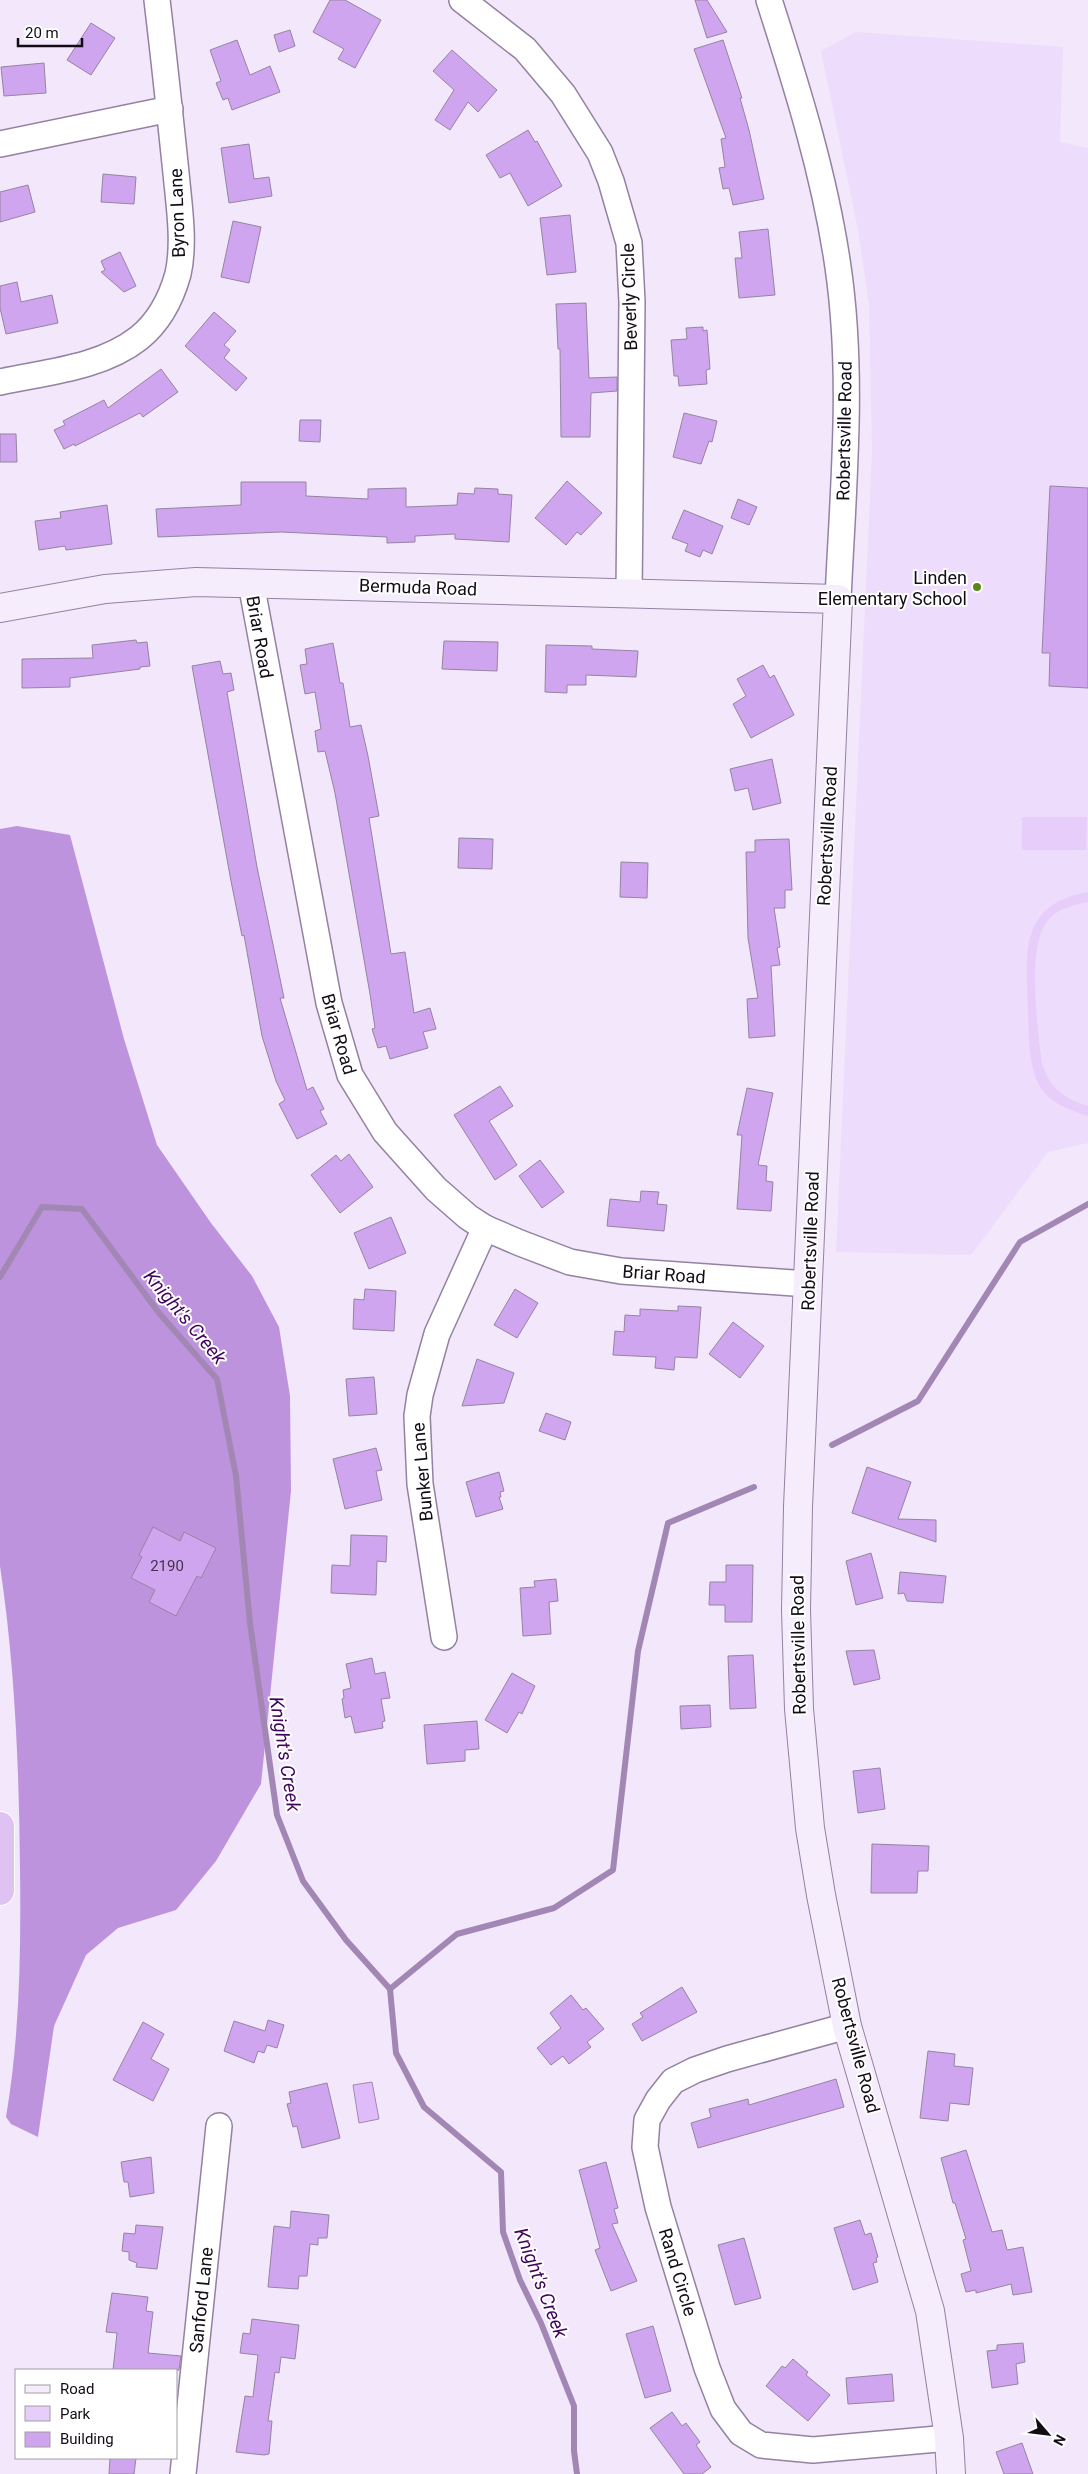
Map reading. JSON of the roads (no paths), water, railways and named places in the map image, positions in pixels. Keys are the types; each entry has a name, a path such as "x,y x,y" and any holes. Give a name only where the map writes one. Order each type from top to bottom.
{"highway":[{"path":"0,1826 0,1891"}],"street":[{"name":"Byron Lane","path":"0,382 58,370 108,356 139,338 160,316 171,296 178,273 180,244 170,108 157,0"},
{"name":"Beverly Circle","path":"462,0 524,49 563,94 600,153 611,181 629,243 632,302 629,594"},
{"name":"Robertsville Road","path":"769,0 793,74 823,184 838,267 846,358 844,472 797,1527 796,1640 799,1709 810,1828 819,1886 847,2026 930,2311 949,2438 951,2474"},
{"path":"0,144 170,108"},
{"name":"Bermuda Road","path":"0,608 105,589 196,582 838,599"},
{"name":"Briar Road","path":"250,582 329,1003 350,1075 385,1132 436,1188 468,1217 485,1228 570,1262 621,1271 808,1284"},
{"name":"Bunker Lane","path":"444,1637 420,1484 417,1416 420,1394 437,1334 485,1228"},
{"name":"Rand Circle","path":"847,2026 728,2059 695,2070 673,2081 658,2100 647,2120 645,2147 658,2207 707,2368 723,2410 741,2433 760,2445 813,2450 949,2438"},
{"name":"Sanford Lane","path":"184,2474 219,2126"}],"waterway":[{"path":"832,1445 918,1401 1020,1242 1088,1204"},
{"name":"Knight's Creek","path":"0,1277 42,1207 82,1209 159,1313 217,1379 236,1476 250,1623 277,1815 303,1881 346,1940 390,1989 396,2053 424,2107 501,2172 503,2232 520,2280 541,2323 574,2406 574,2451 577,2474"},
{"path":"390,1989 457,1934 554,1908 613,1870 638,1651 668,1523 754,1487"}],"place":[{"name":"Linden Elementary School","path":"977,587"}]}
